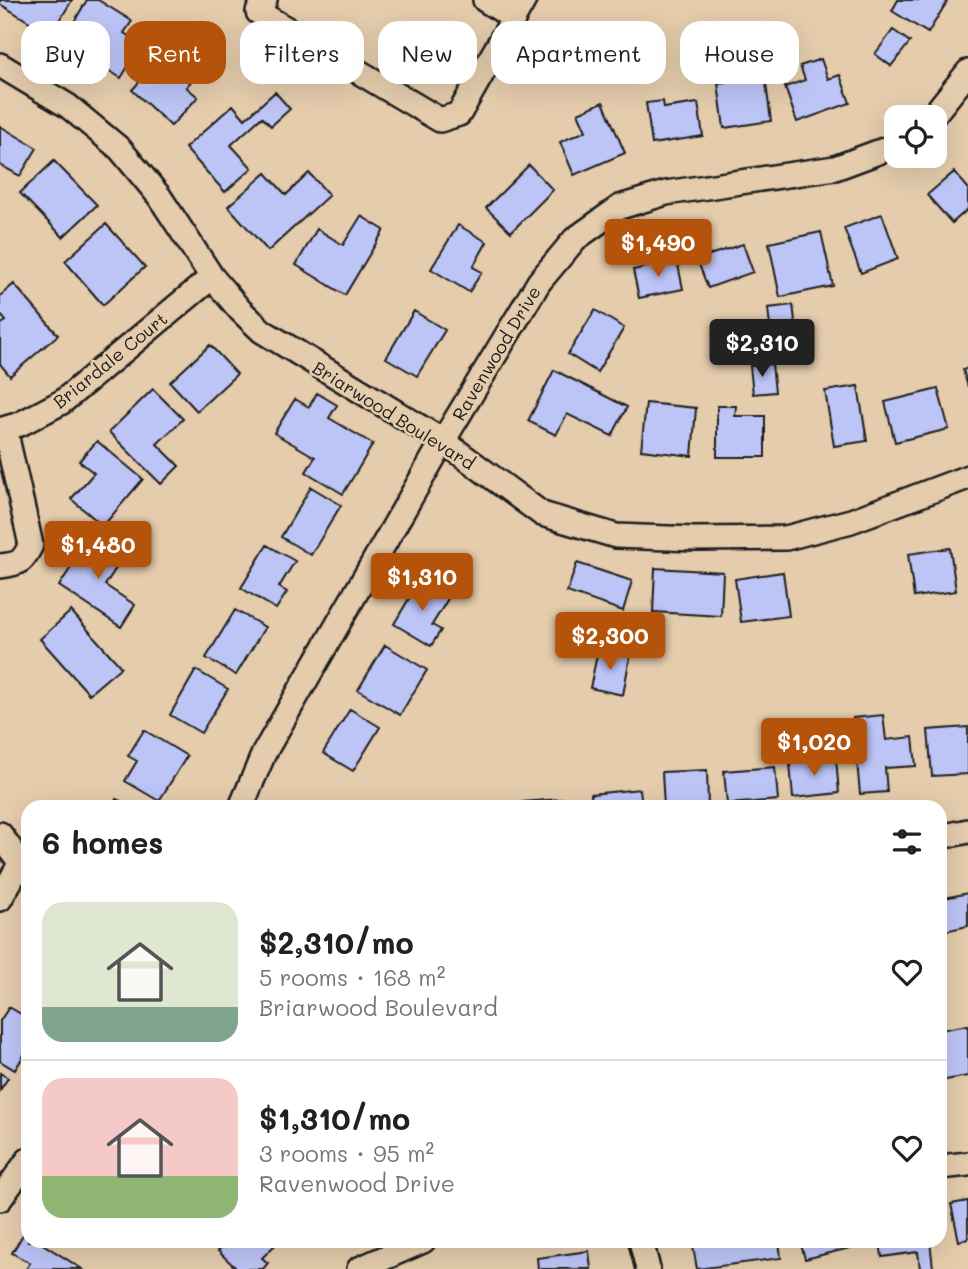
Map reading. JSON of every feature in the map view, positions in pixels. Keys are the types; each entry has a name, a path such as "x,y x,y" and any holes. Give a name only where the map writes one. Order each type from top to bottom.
{"street":[{"path":"265,0 258,12 440,120 459,114 519,9 485,0"},
{"name":"Briarwood Boulevard","path":"0,65 68,106 120,149 159,196 212,277 262,331 443,442 542,514 615,536 786,538 850,521 968,477"},
{"path":"942,105 968,72"},
{"name":"Ravenwood Drive","path":"244,800 264,754 443,442 539,282 575,239 620,207 666,193 835,168 884,150"},
{"name":"Briardale Court","path":"2,429 20,424 62,402 212,277"},
{"path":"0,566 17,565 31,545 2,429"},
{"path":"947,835 968,831"},
{"path":"0,834 19,861 19,866 0,899"},
{"path":"947,1166 968,1164"},
{"path":"0,1199 21,1170"},
{"path":"359,1269 407,1248"},
{"path":"643,1248 648,1269"}],"building":[{"path":"0,0 72,0 59,21 28,21 0,4"},
{"path":"87,0 98,0 132,21 124,21 124,73 121,78 110,71 110,21 74,21"},
{"path":"898,0 948,0 928,33 892,11"},
{"path":"893,30 910,42 891,66 875,54"},
{"path":"821,59 828,79 840,75 850,103 797,122 785,87 805,80 800,66"},
{"path":"137,84 189,84 186,87 198,97 171,126 132,90"},
{"path":"718,84 766,84 771,121 724,128"},
{"path":"275,92 290,109 271,126 262,117 231,145 252,168 225,192 185,148 233,105 245,119"},
{"path":"663,101 664,108 698,103 703,136 652,144 646,103"},
{"path":"603,102 625,153 574,175 560,142 586,131 578,113"},
{"path":"0,126 37,148 20,176 0,165"},
{"path":"54,161 97,205 63,237 20,193"},
{"path":"529,165 553,190 511,232 486,208"},
{"path":"954,172 968,188 968,209 952,223 927,195"},
{"path":"266,173 286,195 309,173 329,195 268,251 228,206"},
{"path":"882,214 898,259 861,273 844,228"},
{"path":"361,216 384,230 345,295 296,265 317,229 343,245"},
{"path":"106,224 145,267 103,305 65,261"},
{"path":"458,225 487,242 473,267 482,272 469,292 431,269"},
{"path":"821,232 833,286 780,297 769,243"},
{"path":"743,244 753,272 708,288 697,259"},
{"path":"677,260 683,289 639,298 633,270"},
{"path":"14,284 58,335 10,376 0,364 0,325 6,321 0,314 0,296"},
{"path":"793,305 798,343 772,346 768,308"},
{"path":"595,310 624,328 597,372 568,354"},
{"path":"414,311 445,330 417,376 386,358"},
{"path":"210,345 237,374 197,411 170,382"},
{"path":"772,364 775,392 753,394 750,366"},
{"path":"968,368 968,387 963,370"},
{"path":"554,370 627,407 612,436 567,414 556,435 528,421"},
{"path":"858,386 867,441 834,446 825,391"},
{"path":"153,389 183,419 157,444 179,466 161,484 109,432"},
{"path":"938,389 949,429 895,442 885,402"},
{"path":"317,393 337,405 329,418 373,444 343,494 306,472 315,457 274,433 295,399 309,407"},
{"path":"646,403 696,408 692,456 641,450"},
{"path":"717,406 736,406 735,416 765,416 765,457 717,457"},
{"path":"97,441 143,479 103,526 71,499 94,473 79,461"},
{"path":"311,487 341,505 311,555 281,537"},
{"path":"92,535 124,556 105,585 135,605 121,627 59,586"},
{"path":"267,545 295,561 279,587 287,592 276,609 241,588"},
{"path":"950,548 956,591 914,597 908,554"},
{"path":"577,563 632,581 623,611 567,592"},
{"path":"655,568 723,572 721,616 653,612"},
{"path":"783,572 789,616 741,622 735,579"},
{"path":"420,580 449,597 432,625 441,630 431,646 394,624"},
{"path":"235,610 265,627 236,675 206,658"},
{"path":"71,611 121,667 89,694 40,639"},
{"path":"385,645 427,670 400,715 358,690"},
{"path":"598,650 630,656 623,695 590,688"},
{"path":"196,670 228,689 201,733 170,715"},
{"path":"350,709 380,727 353,771 323,753"},
{"path":"883,715 886,740 913,737 916,766 885,768 887,792 860,794 853,718"},
{"path":"968,727 968,774 932,776 928,730"},
{"path":"144,730 187,756 157,800 125,781 137,761 128,756"},
{"path":"836,758 839,793 793,798 790,763"},
{"path":"775,767 778,800 727,800 724,771"},
{"path":"707,770 708,800 664,800 662,772"},
{"path":"640,789 641,800 591,800 591,794"},
{"path":"968,893 968,926 947,930 947,898"},
{"path":"9,1007 21,1014 21,1060 15,1070 0,1061 0,1021"},
{"path":"968,1025 968,1076 947,1080 947,1029"},
{"path":"0,1073 8,1078 0,1090"},
{"path":"968,1201 968,1239 959,1241 951,1204"},
{"path":"21,1238 21,1248 49,1248 82,1269 26,1269 30,1263 12,1253"},
{"path":"221,1248 272,1248 262,1258 268,1263 263,1269 237,1269 218,1251"},
{"path":"693,1248 780,1248 781,1258 697,1269"},
{"path":"802,1248 850,1248 805,1259"},
{"path":"881,1248 931,1248 933,1268 920,1269 918,1252 882,1257"},
{"path":"589,1251 591,1269 538,1269 537,1258"}]}
